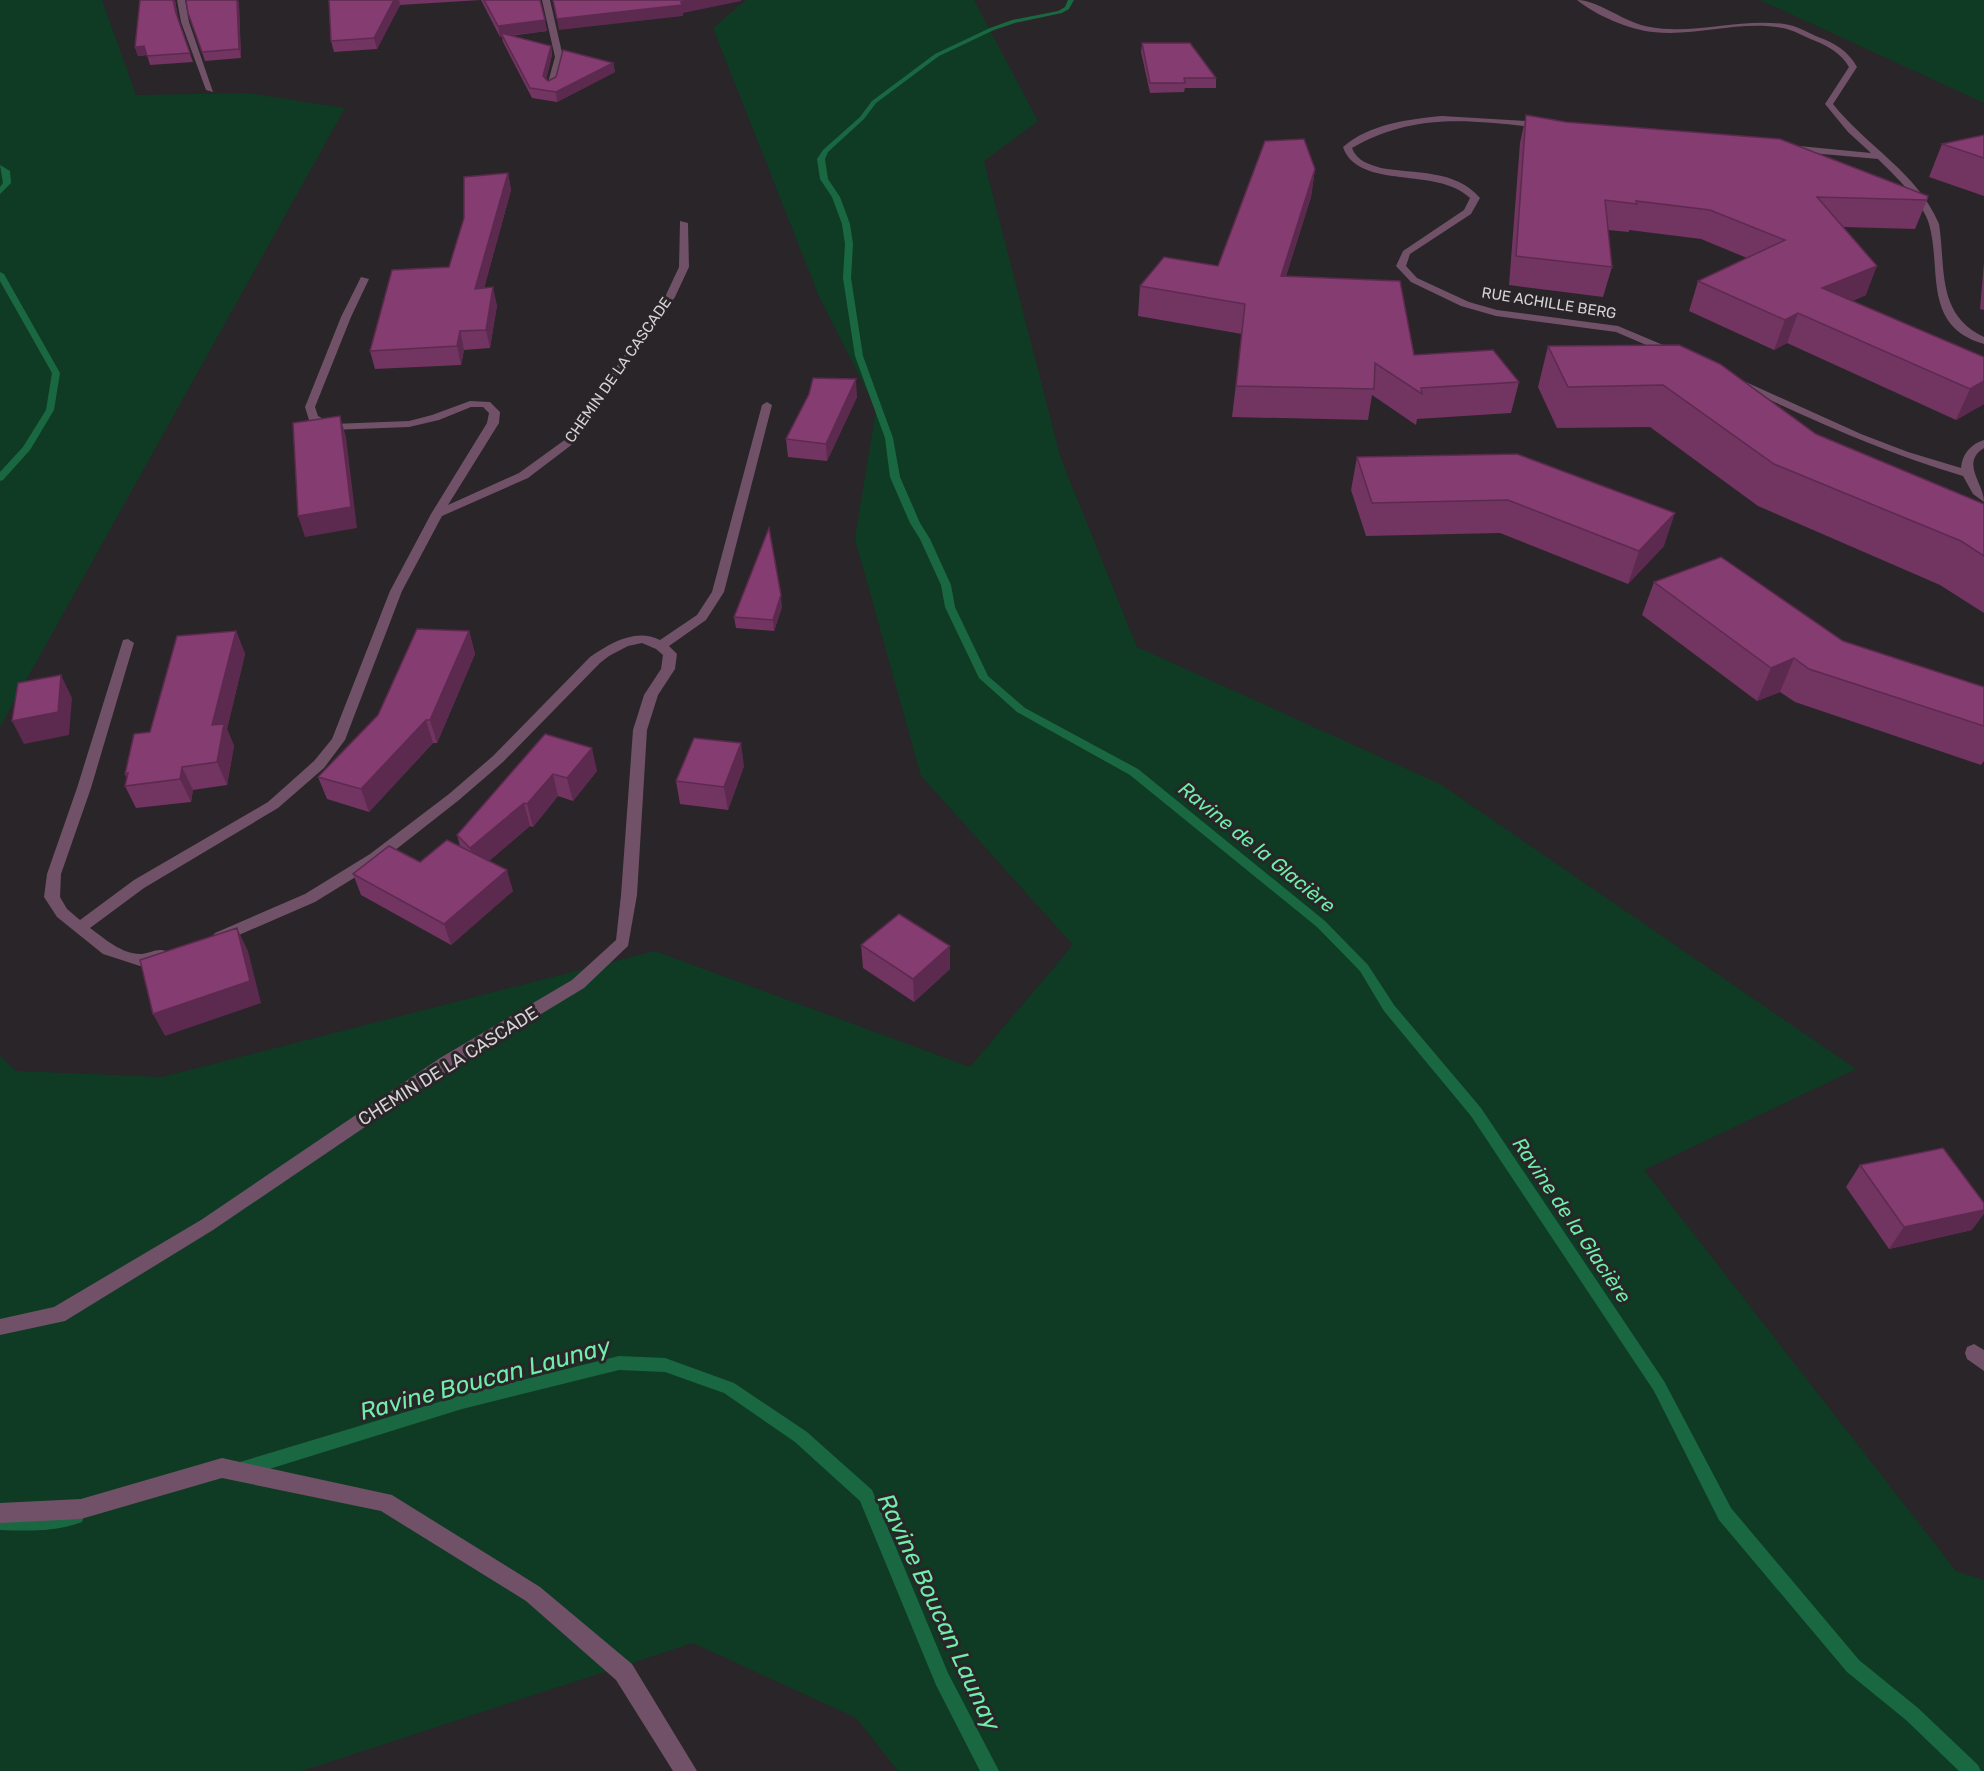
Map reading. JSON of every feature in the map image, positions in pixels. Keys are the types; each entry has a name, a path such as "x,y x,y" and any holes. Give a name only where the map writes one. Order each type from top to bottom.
{"street":[{"path":"181,0 185,22 210,90"},
{"path":"546,0 559,57 551,86"},
{"path":"1581,0 1629,25 1653,30 1766,23 1785,26 1832,45 1848,58 1853,67 1829,104 1842,122 1912,187 1934,222 1937,276 1954,323 1976,339 1984,341"},
{"name":"RUE ACHILLE BERG","path":"1557,126 1429,117 1400,122 1366,134 1347,147 1354,160 1373,169 1394,175 1452,182 1471,192 1475,198 1468,212 1446,229 1406,253 1401,266 1414,280 1465,304 1496,313 1618,329 1685,358"},
{"path":"1776,147 1882,157"},
{"name":"CHEMIN DE LA CASCADE","path":"437,514 522,478 552,459 570,441 670,297 684,267 683,223"},
{"path":"80,928 111,903 140,884 256,816 300,785 324,760 338,740 396,591 437,514 493,423 495,412 486,404 470,404 435,418 409,424 332,427 313,418 310,407 346,317 364,279"},
{"path":"1722,374 1857,436 1904,454 1966,473"},
{"path":"206,943 310,898 375,858 454,797 498,759 595,660 613,647 631,640 648,639 662,645 694,625 710,610 768,405"},
{"path":"1984,443 1977,446 1967,458 1966,473 1975,491 1984,498"},
{"path":"128,643 84,788 54,874 52,897 62,914 108,950 140,960 174,952"},
{"name":"CHEMIN DE LA CASCADE","path":"0,1328 58,1315 207,1225 446,1063 578,984 623,942 629,895 640,730 651,695 668,669 670,654 662,645"},
{"path":"0,1513 81,1509 222,1468 385,1502 533,1594 624,1672 686,1771"}],"green space":[{"path":"0,0 102,0 136,95 248,93 345,108 0,727"},
{"path":"746,0 974,0 1038,121 984,161 1061,459 1137,647 1440,784 1856,1069 1644,1170 1956,1571 1984,1580 1984,1771 898,1771 856,1718 693,1643 302,1771 0,1771 0,1056 16,1071 162,1077 655,951 970,1067 1073,945 921,776 855,539 876,409 818,294 713,28"},
{"path":"1760,0 1984,0 1984,103"}],"building":[{"path":"140,0 173,0 190,53 147,56 144,46 135,47"},
{"path":"186,0 237,0 239,49 202,52 188,13"},
{"path":"329,0 394,0 374,38 331,41"},
{"path":"484,0 540,0 545,20 498,26"},
{"path":"553,0 692,0 681,2 682,5 557,19"},
{"path":"501,33 551,46 543,76 548,81 556,77 563,50 613,63 556,92 530,88"},
{"path":"1142,43 1190,43 1216,78 1184,78 1185,83 1150,83"},
{"path":"1526,115 1566,122 1780,139 1928,196 1927,200 1817,197 1877,266 1822,288 1984,357 1984,381 1970,389 1798,313 1785,320 1698,281 1785,240 1710,210 1636,201 1637,204 1605,200 1612,267 1516,256"},
{"path":"1984,135 1984,158 1942,144"},
{"path":"1304,139 1315,169 1281,276 1400,281 1414,355 1493,350 1519,382 1421,388 1422,394 1375,363 1374,389 1236,386 1245,304 1140,286 1164,257 1218,266 1265,141"},
{"path":"508,173 475,289 493,287 486,330 460,331 457,346 370,351 392,270 449,267 464,218 464,177"},
{"path":"1679,345 1720,364 1816,434 1984,504 1984,556 1961,541 1774,464 1663,385 1568,387 1548,346"},
{"path":"813,378 856,379 826,444 786,439 809,394"},
{"path":"340,416 351,507 298,516 293,423"},
{"path":"1517,454 1675,513 1639,551 1508,500 1372,503 1357,457"},
{"path":"769,528 781,595 773,620 734,617"},
{"path":"1721,557 1843,641 1984,687 1984,726 1809,669 1794,658 1771,668 1654,582"},
{"path":"417,629 469,631 430,720 426,720 361,789 318,777 378,715"},
{"path":"236,631 212,725 224,724 217,762 182,767 180,779 125,786 128,773 125,774 134,734 150,732 177,636"},
{"path":"61,675 58,712 12,721 18,683"},
{"path":"545,734 592,748 567,778 553,774 527,804 524,803 470,848 457,835"},
{"path":"694,738 741,743 724,787 676,781"},
{"path":"447,840 507,870 444,924 353,874 389,846 420,862"},
{"path":"899,914 950,946 913,979 861,945"},
{"path":"237,928 250,981 153,1014 140,960"},
{"path":"1943,1148 1984,1203 1984,1210 1904,1227 1860,1165"}],"waterway":[{"name":"Ravine de la Glacière","path":"1071,0 1067,8 1060,12 1014,21 937,55 874,102 862,118 825,151 821,159 824,179 836,197 846,224 849,244 847,278 859,356 889,438 895,477 946,585 950,607 984,678 1021,710 1134,772 1321,924 1364,968 1389,1008 1476,1112 1659,1386 1725,1514 1853,1666 1912,1714 1972,1771"},
{"name":"Ravine Boucan Launay","path":"0,167 6,171 7,183 0,192"},
{"name":"Ravine Boucan Launay","path":"0,274 56,373 50,410 27,448 0,478"},
{"name":"Ravine Boucan Launay","path":"240,1470 462,1402 619,1363 665,1365 729,1388 801,1437 866,1496 942,1679 990,1771"},
{"name":"Ravine Boucan Launay","path":"0,1522 46,1523 76,1516"}]}
